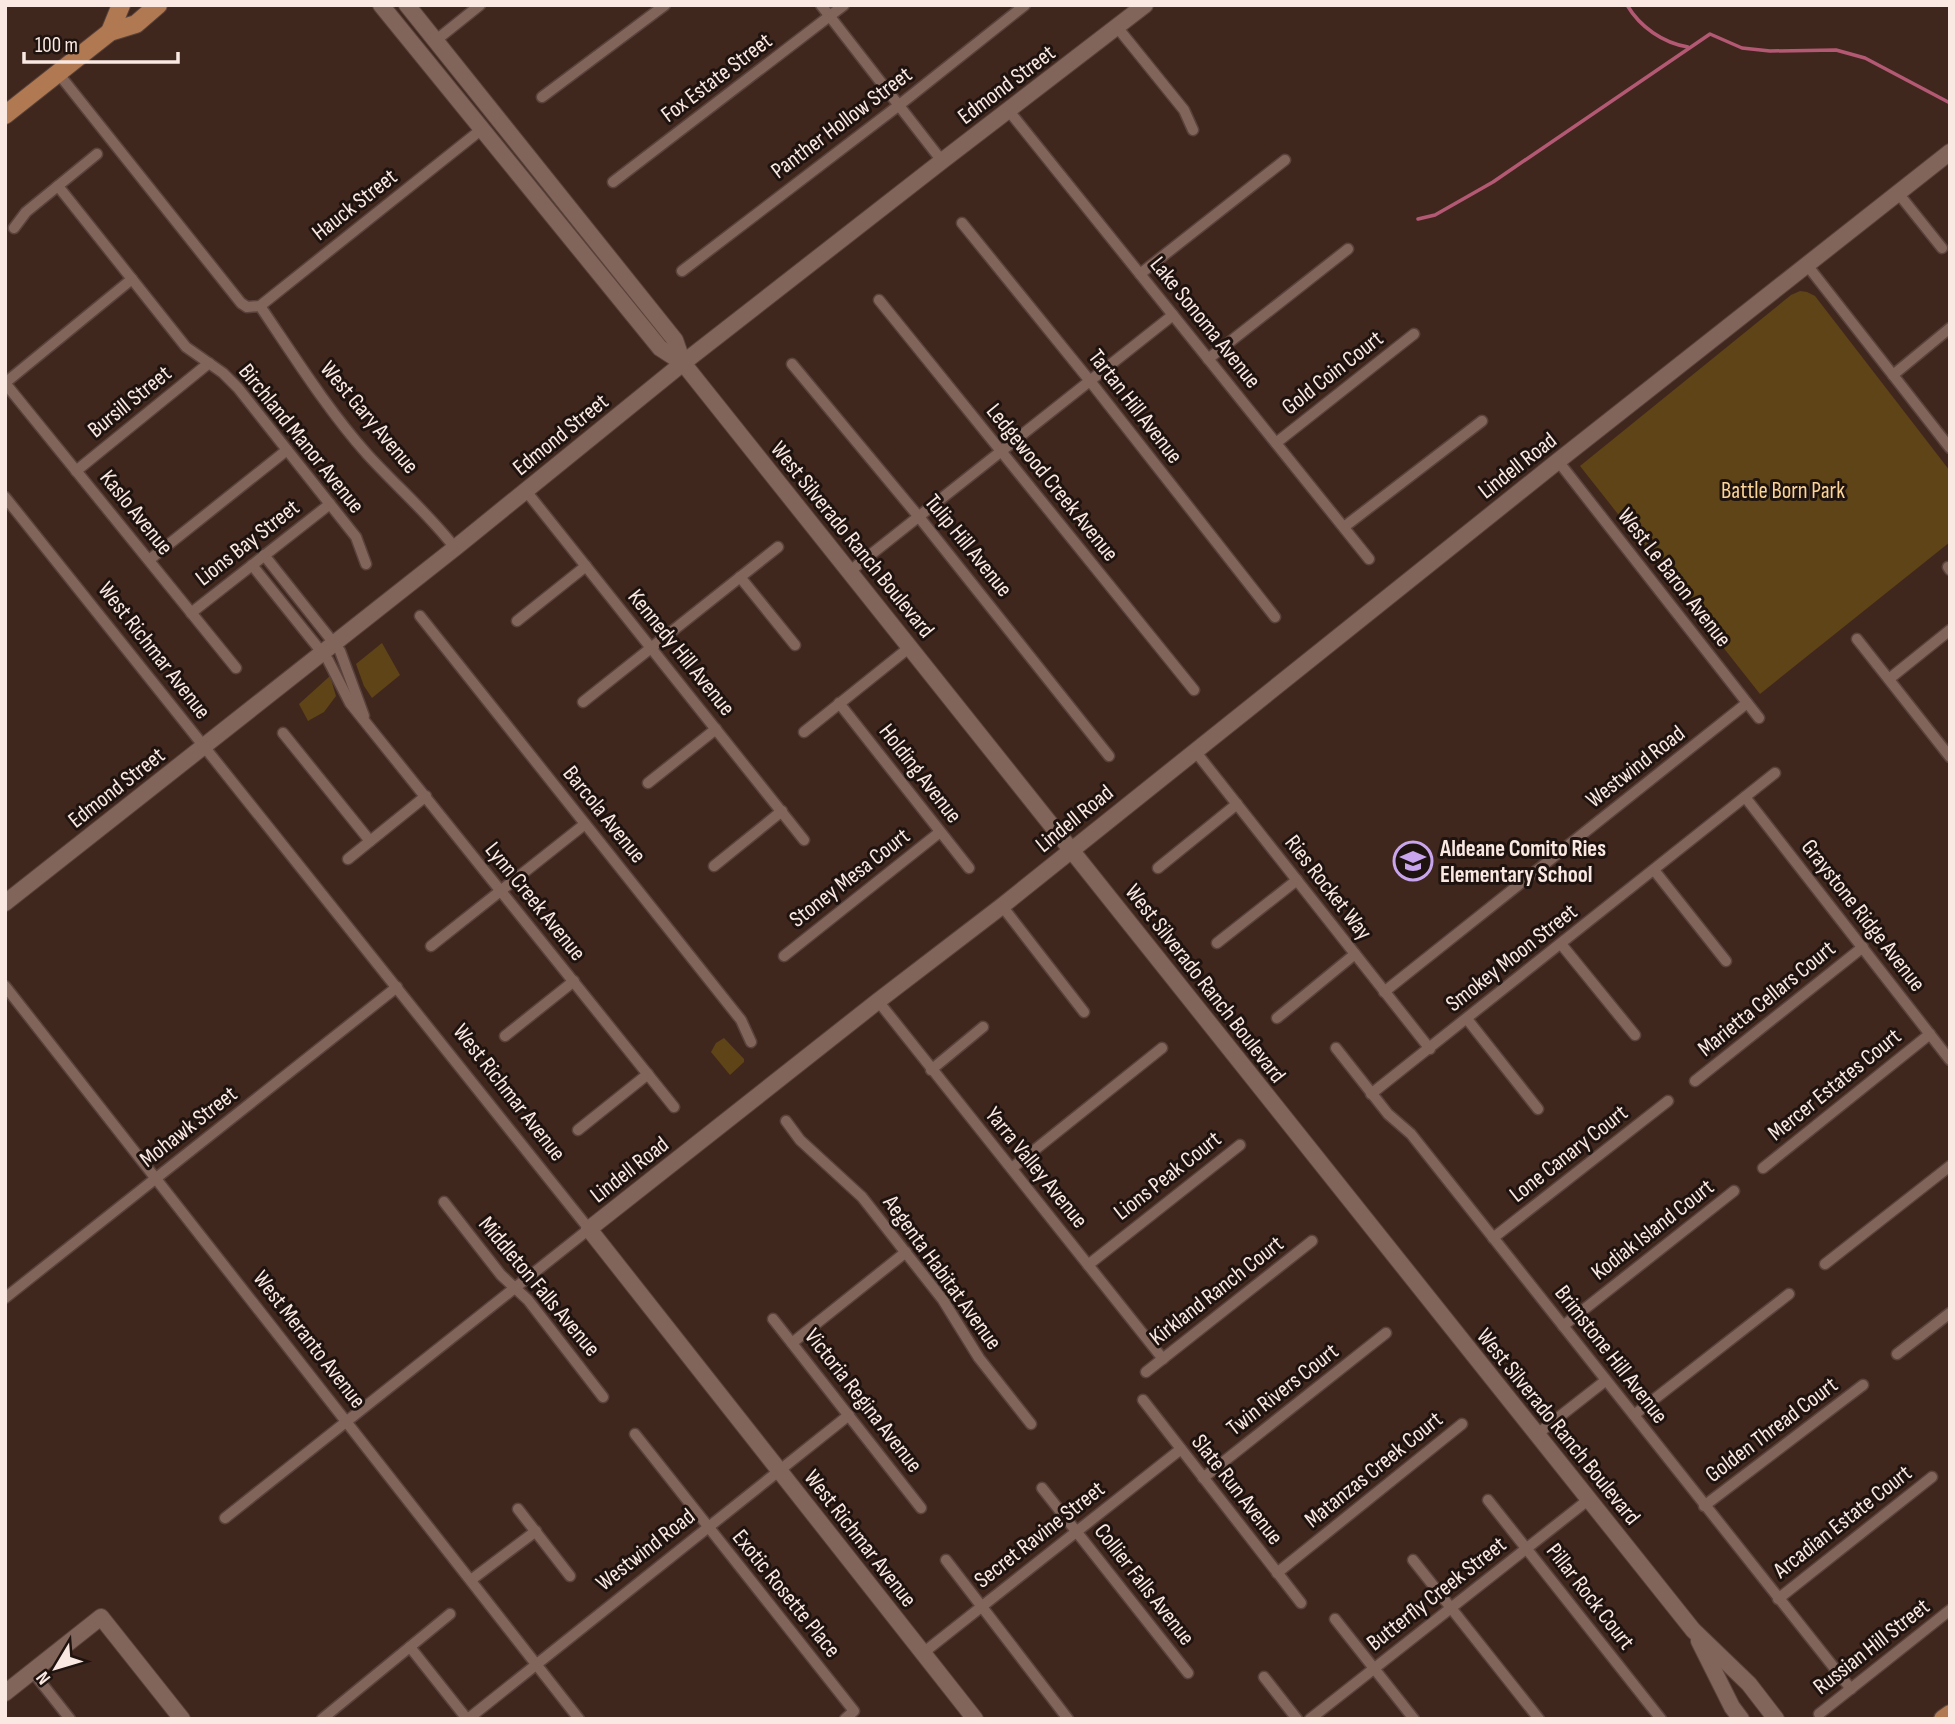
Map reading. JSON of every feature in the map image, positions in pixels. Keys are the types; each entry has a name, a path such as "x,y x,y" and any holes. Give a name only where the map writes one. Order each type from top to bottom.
{"main road":[{"path":"110,32 121,5"},
{"path":"5,114 110,32 136,24 158,5"},
{"path":"1943,1719 1950,1714"}],"street":[{"name":"West Silverado Ranch Boulevard","path":"381,5 660,348 683,363 1588,1500 1693,1630 1749,1684 1776,1719"},
{"name":"West Silverado Ranch Boulevard","path":"407,5 675,340 683,363"},
{"path":"435,41 480,5"},
{"path":"542,97 665,5"},
{"path":"821,5 942,161"},
{"name":"Fox Estate Street","path":"613,182 844,5"},
{"name":"Panther Hollow Street","path":"681,271 898,106 1025,5"},
{"name":"Edmond Street","path":"5,903 455,548 683,363 1146,5"},
{"path":"1117,27 1184,110 1193,130"},
{"name":"West Gary Avenue","path":"58,73 241,303 255,307 366,453 437,524 455,548"},
{"name":"Lake Sonoma Avenue","path":"1009,111 1369,559"},
{"name":"Hauck Street","path":"255,307 482,129"},
{"name":"Lindell Road","path":"225,1518 1002,906 1558,461 1950,152"},
{"path":"14,228 26,212 97,154"},
{"path":"1140,274 1285,160"},
{"name":"Birchland Manor Avenue","path":"58,186 186,346 238,388 356,537 366,564"},
{"path":"1899,193 1942,248"},
{"name":"Tartan Hill Avenue","path":"962,223 1275,617"},
{"path":"1208,359 1348,249"},
{"path":"1807,265 1950,448"},
{"path":"5,383 132,279"},
{"name":"Ledgewood Creek Avenue","path":"879,300 1194,691"},
{"path":"850,571 1173,315"},
{"path":"1893,375 1950,328"},
{"name":"Gold Coin Court","path":"1276,443 1414,334"},
{"name":"Bursill Street","path":"76,471 209,363"},
{"name":"Tulip Hill Avenue","path":"792,364 919,517 1109,756"},
{"name":"Kaslo Avenue","path":"5,383 236,668"},
{"path":"1343,527 1482,421"},
{"path":"149,560 287,450"},
{"name":"West Le Baron Avenue","path":"1558,461 1759,718"},
{"name":"Kennedy Hill Avenue","path":"526,491 804,840"},
{"name":"West Richmar Avenue","path":"5,497 397,987 975,1719"},
{"name":"Lions Bay Street","path":"191,612 330,504"},
{"path":"583,702 778,547"},
{"name":"Lynn Creek Avenue","path":"264,555 328,648 332,667 345,696 674,1107"},
{"name":"Lynn Creek Avenue","path":"252,565 328,648"},
{"path":"517,621 586,566"},
{"path":"740,577 795,645"},
{"name":"Barcola Avenue","path":"420,616 741,1020 751,1042"},
{"path":"1889,679 1950,630"},
{"path":"1857,639 1950,757"},
{"path":"804,732 910,647"},
{"name":"Westwind Road","path":"1384,992 1747,703"},
{"name":"Holding Avenue","path":"839,704 969,868"},
{"path":"648,783 716,729"},
{"path":"284,733 370,841"},
{"name":"Ries Rocket Way","path":"1195,751 1430,1049"},
{"name":"Smokey Moon Street","path":"1371,1094 1775,773"},
{"path":"348,859 426,796"},
{"name":"Graystone Ridge Avenue","path":"1745,797 1950,1060"},
{"path":"1157,868 1237,804"},
{"path":"714,866 782,811"},
{"path":"431,946 585,824"},
{"name":"Stoney Mesa Court","path":"784,956 940,832"},
{"path":"1654,870 1726,961"},
{"path":"1217,943 1297,880"},
{"path":"1002,906 1084,1012"},
{"path":"1561,944 1635,1035"},
{"name":"Marietta Cellars Court","path":"1695,1081 1863,947"},
{"path":"1277,1018 1355,954"},
{"path":"505,1036 574,981"},
{"name":"West Meranto Avenue","path":"5,986 579,1719"},
{"name":"Mohawk Street","path":"5,1298 397,987"},
{"name":"Yarra Valley Avenue","path":"878,1001 1163,1359"},
{"path":"1467,1019 1538,1109"},
{"path":"932,1070 983,1027"},
{"name":"Mercer Estates Court","path":"1763,1168 1930,1034"},
{"path":"1012,1168 1162,1048"},
{"name":"Brimstone Hill Avenue","path":"1336,1048 1388,1114 1411,1134 1851,1689"},
{"path":"578,1130 648,1074"},
{"name":"Lone Canary Court","path":"1493,1238 1668,1101"},
{"name":"Aegenta Habitat Avenue","path":"786,1121 800,1140 862,1197 943,1300 979,1358 1031,1424"},
{"name":"Lions Peak Court","path":"1088,1265 1240,1145"},
{"path":"1825,1264 1950,1166"},
{"name":"Kodiak Island Court","path":"1563,1326 1734,1191"},
{"name":"Middleton Falls Avenue","path":"444,1202 501,1275 528,1300 604,1396"},
{"name":"Kirkland Ranch Court","path":"1146,1372 1312,1241"},
{"path":"792,1343 906,1252"},
{"path":"1634,1415 1789,1294"},
{"path":"1897,1354 1950,1313"},
{"name":"Victoria Regina Avenue","path":"773,1319 921,1508"},
{"name":"Twin Rivers Court","path":"1203,1478 1386,1333"},
{"path":"1536,1435 1605,1381"},
{"name":"Golden Thread Court","path":"1704,1506 1863,1385"},
{"name":"Slate Run Avenue","path":"1143,1400 1301,1603"},
{"name":"Westwind Road","path":"468,1719 849,1415"},
{"name":"Matanzas Creek Court","path":"1277,1573 1462,1424"},
{"name":"Exotic Rosette Place","path":"635,1434 849,1715"},
{"name":"Secret Ravine Street","path":"923,1653 1181,1449"},
{"name":"Arcadian Estate Court","path":"1778,1599 1932,1477"},
{"name":"Collier Falls Avenue","path":"1042,1489 1188,1673"},
{"name":"Pillar Rock Court","path":"1488,1500 1661,1719"},
{"name":"Butterfly Creek Street","path":"1310,1719 1588,1500"},
{"path":"518,1509 570,1576"},
{"path":"471,1580 536,1531"},
{"path":"946,1560 1068,1719"},
{"path":"1412,1560 1539,1719"},
{"name":"Russian Hill Street","path":"1819,1714 1950,1610"},
{"path":"322,1719 450,1614"},
{"path":"5,1693 101,1617 182,1719"},
{"path":"1335,1619 1414,1719"},
{"name":"West Silverado Ranch Boulevard","path":"1693,1630 1732,1707 1741,1719"},
{"path":"410,1647 468,1719"},
{"path":"32,1671 70,1719"},
{"path":"1264,1677 1297,1719"}],"green space":[{"name":"Battle Born Park","path":"1800,291 1815,296 1950,471 1950,542 1760,694 1580,466 1791,295"},
{"path":"382,643 400,675 372,698 364,686 356,664"},
{"path":"330,676 336,696 324,712 308,721 299,704"},
{"path":"724,1038 744,1059 730,1075 711,1052 716,1043"}],"waterway":[{"path":"1627,5 1638,20 1653,33 1688,47"},
{"path":"1418,219 1435,215 1493,182 1710,34 1742,48 1770,51 1836,50 1865,58 1950,103"}],"place":[{"name":"Aldeane Comito Ries Elementary School","path":"1413,861"}]}
